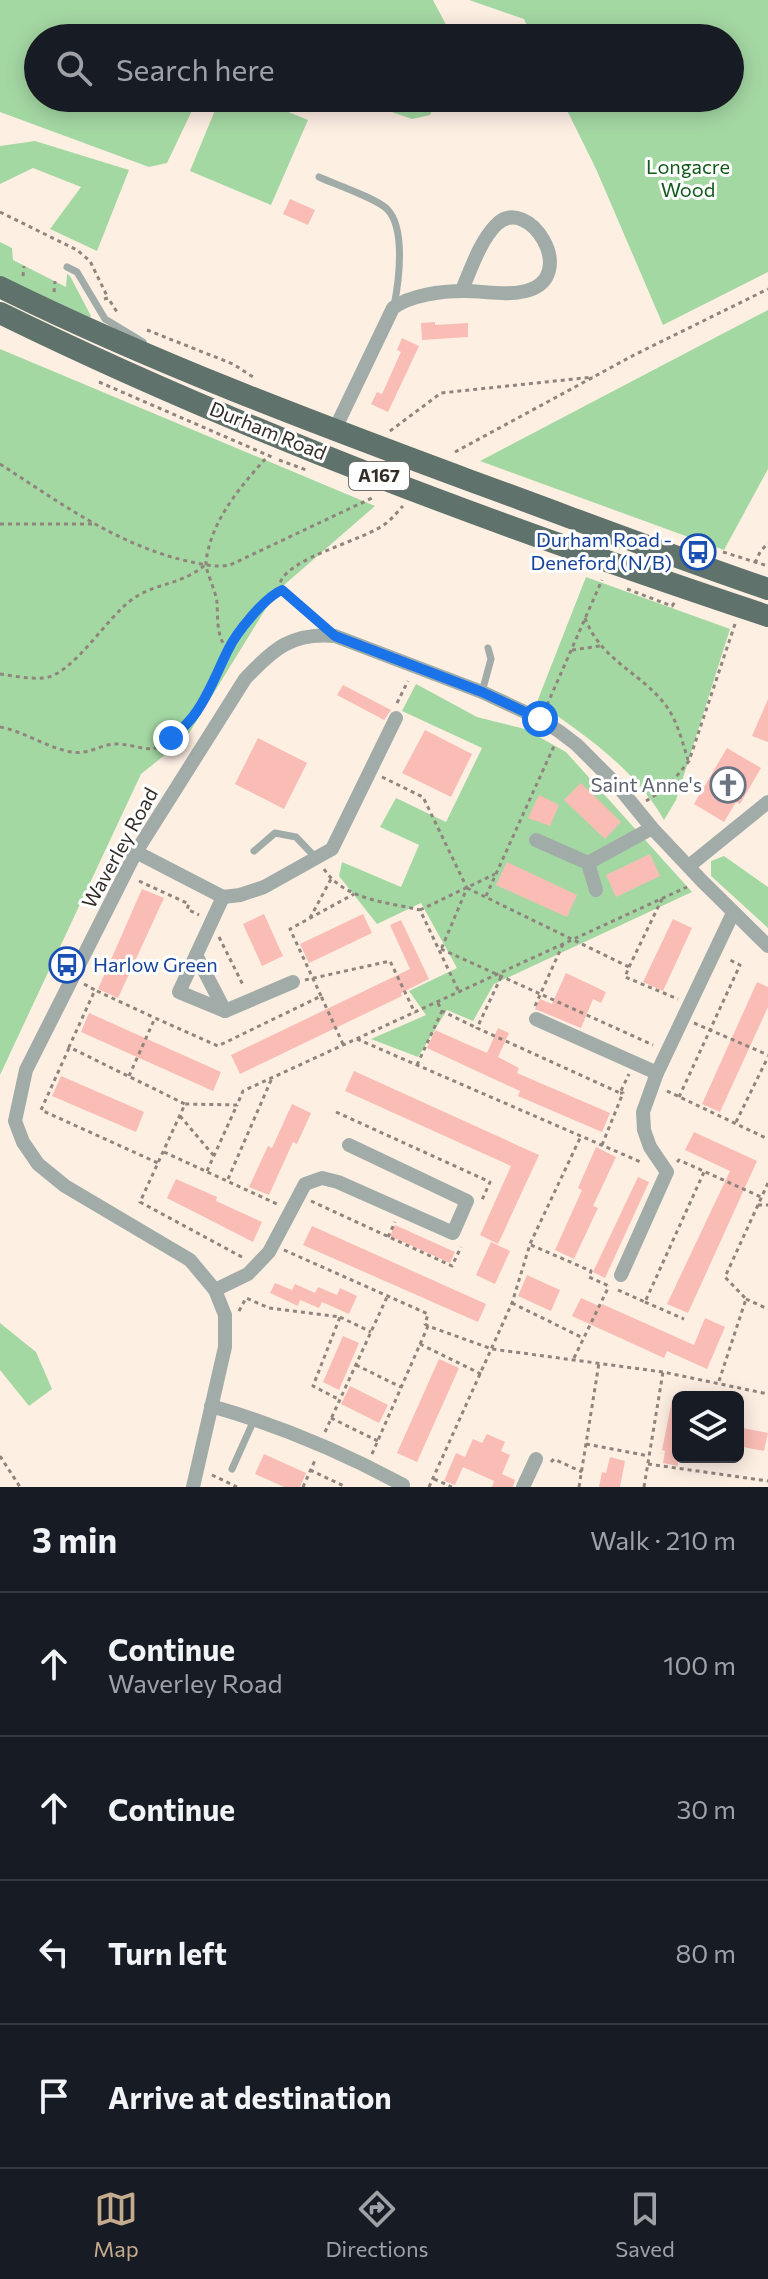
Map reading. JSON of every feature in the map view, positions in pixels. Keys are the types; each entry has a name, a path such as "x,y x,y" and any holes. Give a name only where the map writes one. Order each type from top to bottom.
{"main road":[{"name":"Durham Road","path":"6,279 62,317 334,431 685,561 760,581"},
{"name":"Durham Road","path":"0,313 72,349 296,444 479,516 768,616"}],"street":[{"path":"334,431 393,308 404,300 462,290 515,294 534,289 549,272 551,261 538,229 526,220 510,217 498,222 462,290"},
{"name":"Waverley Road","path":"193,1487 225,1347 225,1315 215,1290 204,1273 190,1260 65,1186 38,1164 23,1142 15,1121 26,1070 136,852 245,679 267,656 289,641 313,634 335,636 482,692 540,719 577,745 702,881 768,946"},
{"path":"136,852 223,897 264,887 332,849 396,718"},
{"path":"689,866 768,802"},
{"path":"588,863 652,828"},
{"path":"536,840 588,863 596,890"},
{"path":"223,897 179,992 225,1011 293,982"},
{"path":"621,1275 667,1172 650,1147 644,1130 643,1112 667,1052 733,913"},
{"path":"196,955 225,1011"},
{"path":"536,1019 634,1063 655,1079"},
{"path":"215,1290 248,1274 257,1265 273,1245 305,1184 322,1178 338,1182 453,1233 467,1201 349,1145"},
{"path":"211,1406 254,1418 367,1466 403,1485"},
{"path":"523,1487 536,1459"}],"lane":[{"path":"319,177 385,207 395,221 398,282 393,308"},
{"path":"67,267 77,272 105,319 196,374"},
{"path":"482,692 491,659 488,648"},
{"path":"254,851 275,833 296,837 318,859"},
{"path":"232,1469 254,1418"}],"path":[{"path":"0,212 77,250 90,261 108,298 122,316"},
{"path":"23,276 24,266"},
{"path":"6,279 23,276 33,281"},
{"path":"54,292 55,281"},
{"path":"44,287 64,297"},
{"path":"455,452 768,289"},
{"path":"95,303 108,298"},
{"path":"142,328 233,364 255,378"},
{"path":"386,435 441,393 597,377"},
{"path":"0,674 42,678 56,674 84,651 125,604 144,592 189,579 205,565 213,535 233,495 268,455"},
{"path":"0,464 95,524 148,550 205,565 230,565 372,498"},
{"path":"335,636 282,590 280,583 286,572 333,547 383,526 408,501"},
{"path":"0,524 95,524"},
{"path":"760,581 760,552 768,543"},
{"path":"717,552 768,566"},
{"path":"205,565 216,591 220,638 228,649"},
{"path":"540,719 602,580"},
{"path":"0,727 21,731 49,746 75,753 86,753 112,743 154,749 185,726 210,689 228,649 271,596 282,590"},
{"path":"585,618 600,646 662,700 674,721 689,761"},
{"path":"636,807 667,788 689,761 735,624"},
{"path":"571,650 600,646"},
{"path":"396,718 394,710 415,667"},
{"path":"485,897 560,732"},
{"path":"370,771 423,797 467,888 629,967"},
{"path":"318,859 331,879 354,894 420,910 495,874"},
{"path":"310,918 331,879"},
{"path":"207,1171 243,1091 702,881"},
{"path":"440,950 467,888"},
{"path":"343,1045 290,929 354,894"},
{"path":"662,899 625,977 686,1011 711,1030 768,1056 735,1123"},
{"path":"420,910 459,992"},
{"path":"536,1019 530,1016 563,944"},
{"path":"440,950 667,1052"},
{"path":"679,1097 740,965 713,953"},
{"path":"293,982 390,961 415,1013"},
{"path":"477,1028 499,976"},
{"path":"72,978 218,1046 321,996"},
{"path":"95,990 41,1110 158,1163"},
{"path":"438,1002 442,1011 623,1093 602,1145"},
{"path":"417,1065 442,1011"},
{"path":"129,1076 155,1018"},
{"path":"357,1039 667,1172 679,1160 761,1197"},
{"path":"620,1093 643,1041"},
{"path":"69,1047 185,1104 237,1105"},
{"path":"228,1179 272,1078"},
{"path":"655,1079 679,1097 768,1139"},
{"path":"185,1104 140,1202 257,1265"},
{"path":"180,1116 214,1156"},
{"path":"429,1487 512,1303 530,1244 581,1136"},
{"path":"163,1152 228,1179 291,1211"},
{"path":"768,1183 725,1277 746,1299 768,1309"},
{"path":"758,1205 768,1205"},
{"path":"273,1245 428,1314 425,1324 428,1326 492,1349 663,1372 768,1394"},
{"path":"573,1359 609,1286"},
{"path":"303,1487 387,1296"},
{"path":"239,1311 246,1298 269,1308 340,1317 371,1332"},
{"path":"718,1382 746,1299"},
{"path":"645,1302 684,1319"},
{"path":"512,1303 583,1338"},
{"path":"340,1317 313,1386 340,1400"},
{"path":"367,1466 428,1326"},
{"path":"420,1344 481,1374"},
{"path":"579,1487 599,1363"},
{"path":"356,1365 401,1387"},
{"path":"644,1487 663,1372"},
{"path":"331,1418 378,1441"},
{"path":"586,1444 649,1456"},
{"path":"536,1459 537,1455 552,1463 554,1459 582,1472"},
{"path":"0,1456 20,1487"},
{"path":"648,1464 768,1481"},
{"path":"198,1468 237,1487"},
{"path":"310,1470 346,1487"},
{"path":"433,1478 452,1487"}],"green space":[{"path":"0,0 433,0 446,24 24,24 24,112 191,112 167,163 149,167 0,112"},
{"name":"Longacre Wood","path":"469,0 768,0 768,272 663,325 596,169 568,112 744,112 744,24 526,24 524,19"},
{"path":"214,112 288,112 308,120 271,205 190,171"},
{"path":"392,112 431,112 412,119"},
{"path":"35,141 129,170 97,251 50,229 81,187 33,168 0,184 0,146"},
{"path":"0,242 12,248 13,260 66,287 67,274 70,276 91,316 88,319 0,276"},
{"path":"768,310 768,469 724,550 480,461"},
{"path":"0,349 375,506 276,592 186,738 141,774 0,1075"},
{"path":"586,577 730,629 676,800 664,820 639,785 608,754 537,702"},
{"path":"416,684 477,717 525,729 566,752 692,892 494,984 473,1021 447,1010 418,1057 371,1039 426,1015 409,991 457,968 421,903 377,924 339,876 342,862 401,887 419,845 380,827 396,798 446,822 482,748 402,711"},
{"path":"724,856 768,887 768,928 711,876 711,861"},
{"path":"0,1323 36,1352 52,1389 29,1406 0,1370"}],"building":[{"path":"290,199 315,210 308,225 283,214"},
{"path":"435,322 435,325 468,323 468,337 422,340 421,323"},
{"path":"402,338 419,346 388,412 371,404 377,392 382,394 401,352 397,350"},
{"path":"343,685 391,710 384,720 337,695"},
{"path":"768,699 768,742 752,736"},
{"path":"425,730 472,754 451,797 402,773"},
{"path":"258,738 307,763 284,809 235,784"},
{"name":"Saint Anne's","path":"727,748 761,768 740,804 736,802 724,822 694,804"},
{"path":"581,783 621,822 605,839 564,800"},
{"path":"539,795 559,805 550,826 528,818"},
{"path":"650,854 660,876 616,897 606,875"},
{"path":"507,862 577,895 567,917 496,885"},
{"path":"142,889 164,898 118,998 98,989"},
{"path":"264,914 283,956 262,966 243,924"},
{"path":"363,914 372,933 309,963 300,944"},
{"path":"673,919 692,928 663,991 643,982"},
{"path":"401,920 429,979 401,993 402,996 240,1074 231,1055 410,969 390,925"},
{"path":"566,973 606,992 601,1003 593,999 581,1028 535,1009 540,999 552,1004"},
{"path":"757,982 768,987 768,1007 720,1112 702,1104"},
{"path":"89,1013 221,1072 213,1091 81,1032"},
{"path":"498,1028 509,1033 498,1057 519,1068 517,1073 610,1113 602,1132 518,1096 520,1091 427,1048 435,1030 487,1053"},
{"path":"354,1071 539,1155 498,1244 480,1235 511,1166 345,1091"},
{"path":"61,1076 144,1112 136,1132 52,1096"},
{"path":"292,1104 311,1113 297,1144 293,1142 269,1195 249,1187 268,1146 272,1148"},
{"path":"694,1132 757,1161 688,1313 667,1304 730,1171 685,1150"},
{"path":"596,1147 616,1157 593,1206 598,1208 574,1259 555,1250 582,1190 578,1188"},
{"path":"638,1177 649,1182 605,1278 593,1272"},
{"path":"176,1179 262,1222 253,1242 167,1198"},
{"path":"395,1225 455,1252 450,1263 390,1236"},
{"path":"312,1226 486,1304 478,1322 303,1245"},
{"path":"491,1242 510,1251 495,1284 476,1275"},
{"path":"527,1275 560,1290 551,1311 518,1296"},
{"path":"275,1283 292,1290 295,1284 315,1293 318,1287 337,1295 340,1288 357,1296 349,1314 322,1302 319,1308 300,1300 298,1306 270,1293"},
{"path":"581,1298 601,1307 602,1304 694,1345 705,1318 725,1327 707,1369 667,1351 664,1358 572,1316"},
{"path":"343,1336 359,1343 339,1390 323,1382"},
{"path":"439,1359 459,1368 417,1462 397,1453"},
{"path":"350,1386 388,1405 379,1423 341,1404"},
{"path":"672,1400 672,1463 678,1463 678,1466 663,1463 665,1451 662,1450"},
{"path":"744,1428 768,1433 764,1451 744,1447"},
{"path":"487,1434 505,1442 501,1451 510,1455 502,1474 515,1480 513,1487 492,1487 494,1481 463,1467 455,1485 444,1481 456,1453 465,1457 473,1439 482,1443"},
{"path":"264,1454 306,1473 300,1487 284,1487 255,1474"},
{"path":"610,1457 625,1461 620,1487 599,1487 602,1472 606,1473"}],"place":[{"name":"Durham Road - Deneford (N/B)","path":"698,552"},
{"name":"Saint Anne's","path":"728,785"},
{"name":"Harlow Green","path":"67,965"}],"route":[{"path":"171,738 196,712 228,649 271,596 282,590 335,636 482,692 540,719"}]}
